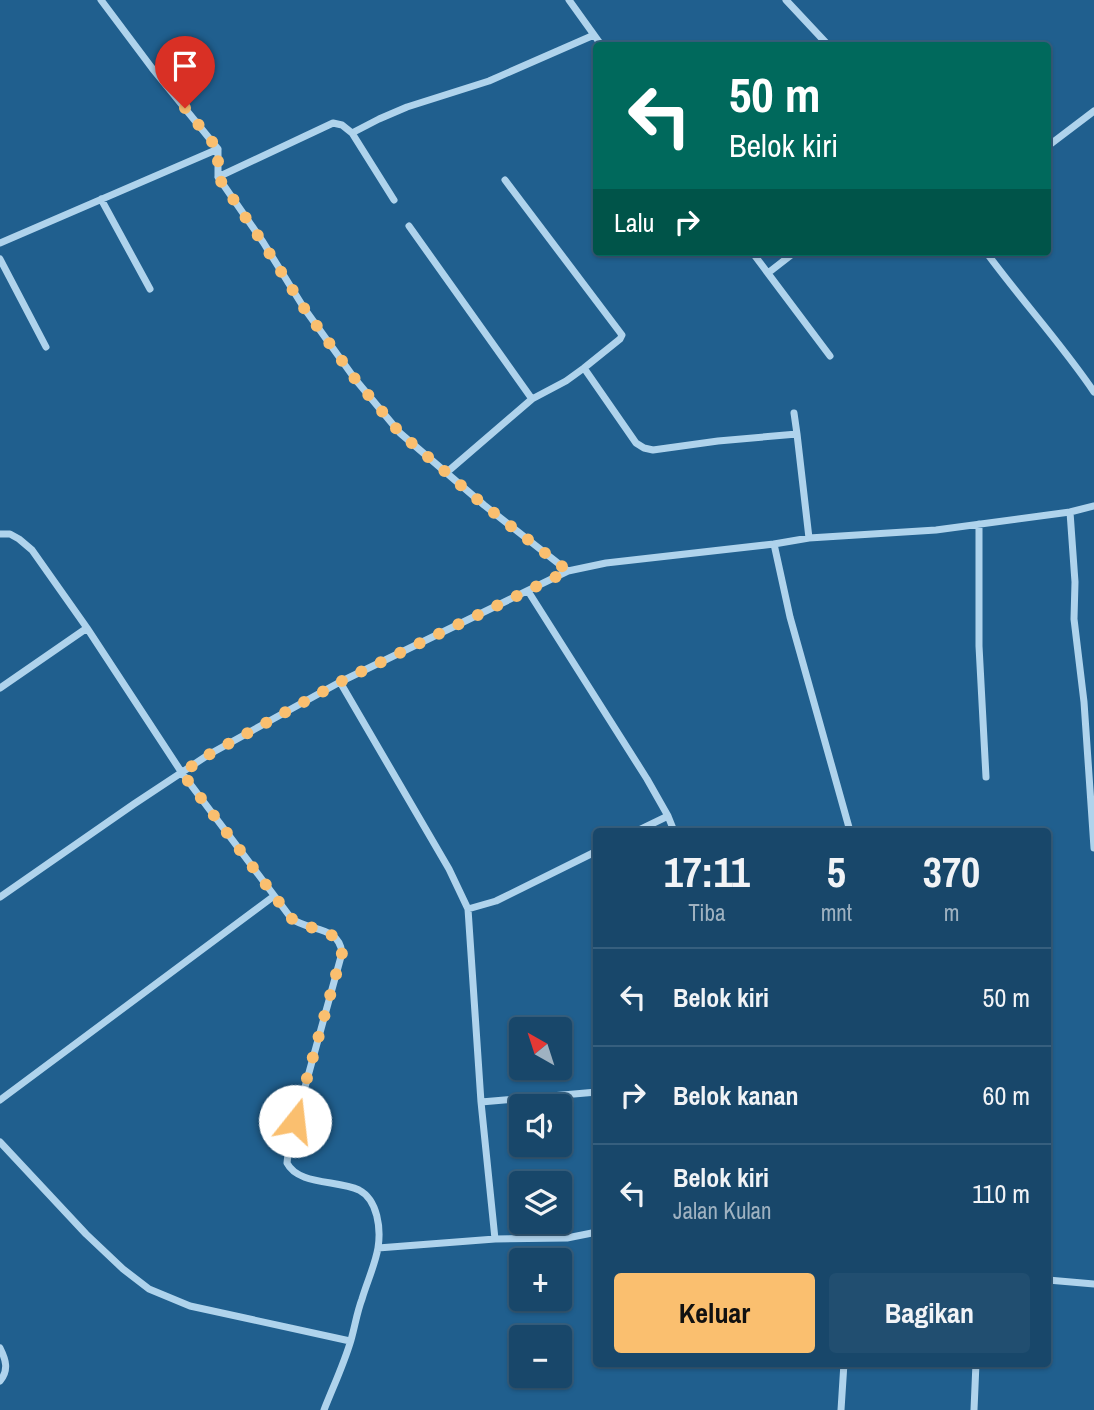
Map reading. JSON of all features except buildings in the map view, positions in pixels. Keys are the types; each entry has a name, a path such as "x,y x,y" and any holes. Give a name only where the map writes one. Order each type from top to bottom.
{"street":[{"path":"101,0 218,149 218,177 304,308 355,379 400,433 568,571"},
{"path":"569,0 599,42"},
{"path":"786,0 825,42"},
{"path":"352,133 407,107 489,81 594,35"},
{"path":"1051,144 1094,111"},
{"path":"218,177 332,123 342,125 352,133 394,200"},
{"path":"0,243 218,149"},
{"path":"446,472 532,399 566,381 622,335 505,180"},
{"path":"101,199 150,289"},
{"path":"409,226 532,399"},
{"path":"755,256 830,356"},
{"path":"768,273 790,256"},
{"path":"989,256 1073,360 1094,392"},
{"path":"0,259 46,347"},
{"path":"584,368 627,432 644,448 653,450 797,434"},
{"path":"794,413 809,538"},
{"path":"0,897 208,755 340,682 568,571 809,538 936,530 1070,512 1094,506"},
{"path":"1070,512 1075,582 1074,619 1084,702 1094,848"},
{"path":"979,524 979,646 986,777"},
{"path":"0,534 9,534 26,543 87,628 182,773 291,918 337,938 341,945 342,953 289,1144 287,1163 295,1174 302,1177 334,1182 367,1196 373,1204 379,1229 378,1248 350,1341 324,1410"},
{"path":"774,544 790,617 849,828"},
{"path":"528,591 647,779 673,828"},
{"path":"0,688 87,628"},
{"path":"340,682 449,869 468,909 481,1102 495,1239"},
{"path":"643,828 668,816"},
{"path":"468,909 496,901 593,853"},
{"path":"0,1100 274,896"},
{"path":"481,1102 593,1092"},
{"path":"0,1142 86,1234 149,1289 190,1306 350,1341"},
{"path":"378,1248 495,1239 567,1238 593,1233"},
{"path":"1051,1280 1094,1284"},
{"path":"0,1348 6,1369 0,1381"},
{"path":"841,1410 844,1367"},
{"path":"974,1410 976,1367"}],"route":[{"path":"185,108 218,149 218,177 304,308 355,379 400,433 484,505 568,571 340,682 208,755 182,773 291,918 337,938 341,945 342,953 295,1121"}]}
